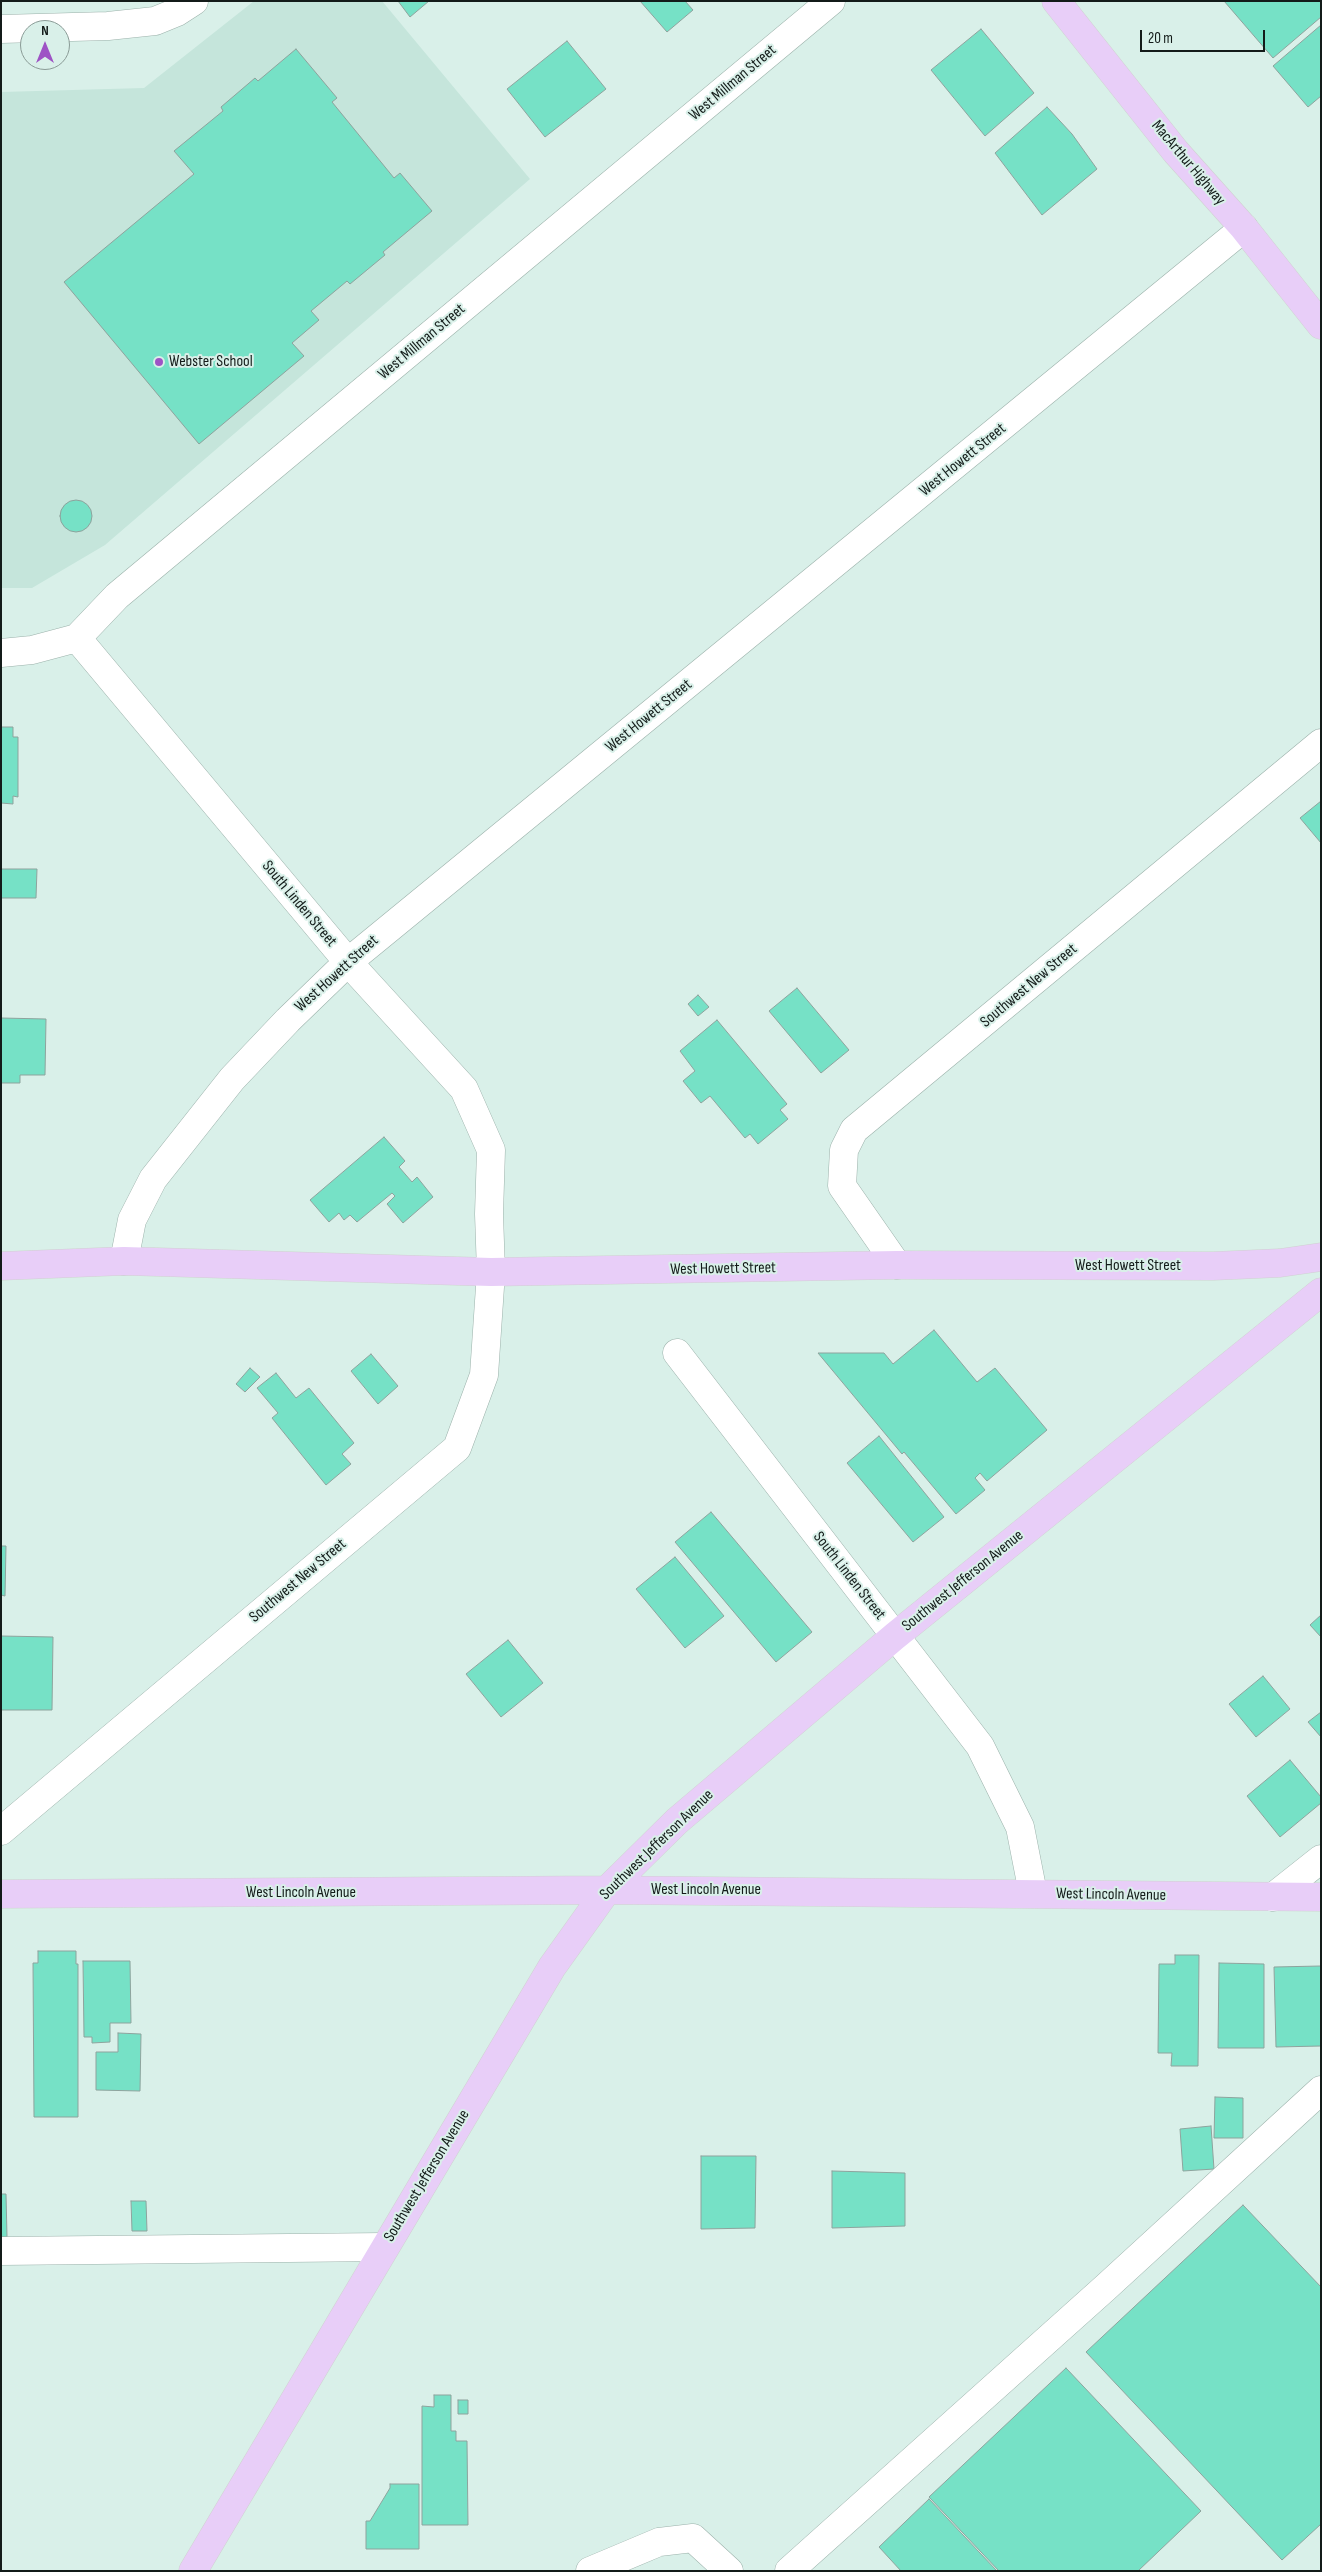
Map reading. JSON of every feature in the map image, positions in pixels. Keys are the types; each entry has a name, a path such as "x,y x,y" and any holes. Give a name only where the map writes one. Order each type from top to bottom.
{"main road":[{"name":"MacArthur Highway","path":"1056,1 1176,152 1244,228 1321,324"},
{"name":"West Howett Street","path":"1,1266 124,1261 491,1272 897,1265 1213,1266 1280,1262 1321,1257"},
{"name":"Southwest Jefferson Avenue","path":"193,2571 552,1966 607,1890 677,1821 895,1636 1321,1292"},
{"name":"West Lincoln Avenue","path":"1,1894 607,1890 1321,1897"}],"street":[{"path":"1,29 108,26 155,21 177,12 194,1"},
{"name":"West Millman Street","path":"77,638 125,590 831,1"},
{"name":"West Howett Street","path":"124,1261 132,1220 152,1180 232,1079 288,1020 348,962 1244,228"},
{"path":"1,653 32,650 77,638"},
{"name":"South Linden Street","path":"77,638 348,962 464,1089 491,1150 489,1214 491,1272"},
{"name":"Southwest New Street","path":"897,1265 842,1186 844,1150 854,1130 1321,743"},
{"name":"Southwest New Street","path":"1,1831 457,1448 484,1375 491,1272"},
{"name":"South Linden Street","path":"677,1353 980,1746 1020,1827 1033,1893"},
{"path":"1273,1897 1321,1859"},
{"path":"789,2571 1105,2288 1321,2090"},
{"path":"1,2251 384,2247"},
{"path":"590,2571 660,2542 693,2538 729,2571"}],"shaded area":[{"name":"Webster School","path":"254,1 382,1 530,179 105,545 32,588 1,588 1,92 144,88"}],"building":[{"path":"398,1 429,1 410,17"},
{"path":"640,1 685,1 693,10 667,32"},
{"path":"1224,1 1321,1 1321,17 1273,58"},
{"path":"1321,25 1321,96 1308,107 1273,66"},
{"path":"981,29 1034,93 985,136 931,70"},
{"path":"567,41 606,89 545,137 507,89"},
{"path":"296,49 337,98 332,102 394,178 400,173 432,211 383,252 385,255 350,284 347,281 311,311 319,320 292,343 304,356 199,444 64,282 194,174 174,151 223,111 221,107 255,78 258,81"},
{"path":"1047,107 1072,134 1097,169 1042,215 995,153"},
{"path":"76,500 82,501 87,505 91,510 91,522 87,527 82,531 76,532 70,531 65,527 61,522 60,516 61,510 65,505 70,501"},
{"path":"1,727 13,727 13,737 18,737 18,797 13,796 13,804 1,803"},
{"path":"1321,801 1321,843 1300,818"},
{"path":"1,869 37,869 36,898 1,898"},
{"path":"797,988 849,1050 821,1073 769,1011"},
{"path":"698,995 709,1007 698,1016 688,1004"},
{"path":"1,1018 46,1019 45,1075 20,1075 20,1083 1,1083"},
{"path":"717,1020 787,1104 780,1110 788,1119 758,1144 750,1134 745,1138 710,1096 701,1103 683,1081 695,1071 680,1051"},
{"path":"384,1137 405,1161 399,1167 412,1182 417,1177 433,1197 403,1223 387,1204 395,1196 392,1193 357,1222 350,1215 344,1220 339,1213 329,1222 310,1200"},
{"path":"934,1330 977,1382 995,1368 1047,1430 987,1481 980,1473 975,1478 985,1490 956,1514 904,1452 902,1454 818,1353 884,1353 893,1364"},
{"path":"371,1354 398,1386 378,1404 351,1371"},
{"path":"250,1368 260,1377 245,1392 236,1384"},
{"path":"276,1373 296,1398 309,1388 354,1443 342,1454 351,1464 326,1485 272,1418 278,1413 257,1388"},
{"path":"879,1436 944,1517 913,1542 847,1463"},
{"path":"711,1512 812,1632 776,1662 675,1542"},
{"path":"1,1546 6,1546 5,1596 1,1595"},
{"path":"675,1557 724,1616 685,1648 636,1589"},
{"path":"1321,1615 1321,1637 1310,1625"},
{"path":"1,1636 53,1637 52,1710 1,1710"},
{"path":"508,1640 543,1683 501,1717 466,1674"},
{"path":"1263,1676 1290,1709 1256,1737 1229,1704"},
{"path":"1321,1712 1321,1737 1308,1722"},
{"path":"1290,1760 1321,1797 1321,1803 1280,1837 1247,1796"},
{"path":"38,1951 76,1951 76,1964 78,1964 78,2117 34,2117 33,1963 38,1963"},
{"path":"1175,1955 1199,1955 1198,2066 1171,2066 1172,2053 1158,2053 1159,1964 1175,1964"},
{"path":"83,1961 130,1961 131,2023 110,2023 110,2042 92,2043 92,2037 84,2037"},
{"path":"1219,1963 1264,1964 1264,2048 1218,2048"},
{"path":"1321,1966 1321,2046 1276,2047 1274,1967"},
{"path":"118,2033 141,2034 140,2091 96,2090 96,2052 118,2052"},
{"path":"1215,2097 1243,2098 1243,2138 1214,2138"},
{"path":"1211,2126 1214,2169 1183,2171 1180,2129"},
{"path":"701,2156 756,2156 755,2228 701,2229"},
{"path":"832,2171 905,2173 905,2226 832,2228"},
{"path":"1,2194 6,2194 7,2237 1,2237"},
{"path":"131,2201 146,2201 147,2231 132,2231"},
{"path":"1243,2205 1321,2287 1321,2524 1282,2560 1086,2352"},
{"path":"1066,2368 1201,2511 1138,2571 999,2571 929,2497"},
{"path":"434,2395 451,2395 451,2431 456,2431 456,2441 467,2441 468,2525 422,2525 422,2406 434,2407"},
{"path":"458,2400 468,2400 468,2414 458,2414"},
{"path":"390,2484 419,2484 419,2549 366,2549 366,2521 370,2521 390,2488"},
{"path":"929,2499 997,2571 901,2571 879,2547"}],"place":[{"name":"Webster School","path":"159,362"}]}
